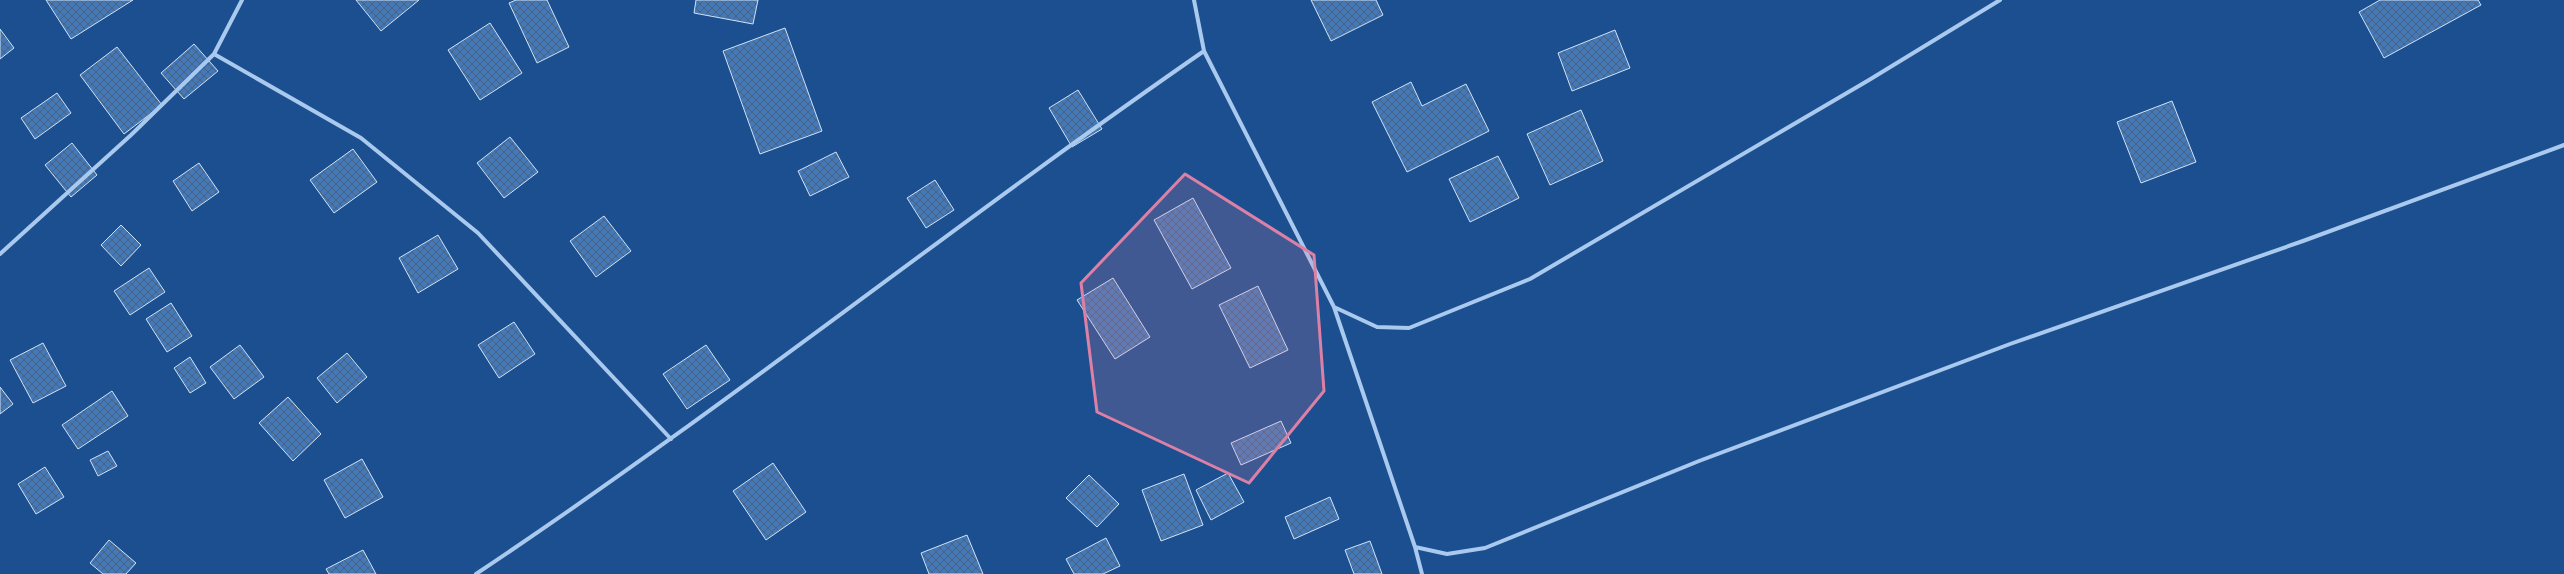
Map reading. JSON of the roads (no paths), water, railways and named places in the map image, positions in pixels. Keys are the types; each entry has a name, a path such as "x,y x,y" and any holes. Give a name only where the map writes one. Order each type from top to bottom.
{"street":[{"path":"0,254 131,135 214,54 242,0"},
{"path":"1194,0 1204,51 1334,307 1415,547 1422,574"},
{"path":"1334,307 1377,327 1409,328 1530,279 1869,80 2000,0"},
{"path":"476,574 671,439 1100,123 1204,51"},
{"path":"214,54 361,138 478,233 671,439"},
{"path":"1415,547 1447,554 1485,548 1699,461 2010,344 2295,244 2564,145"}]}
